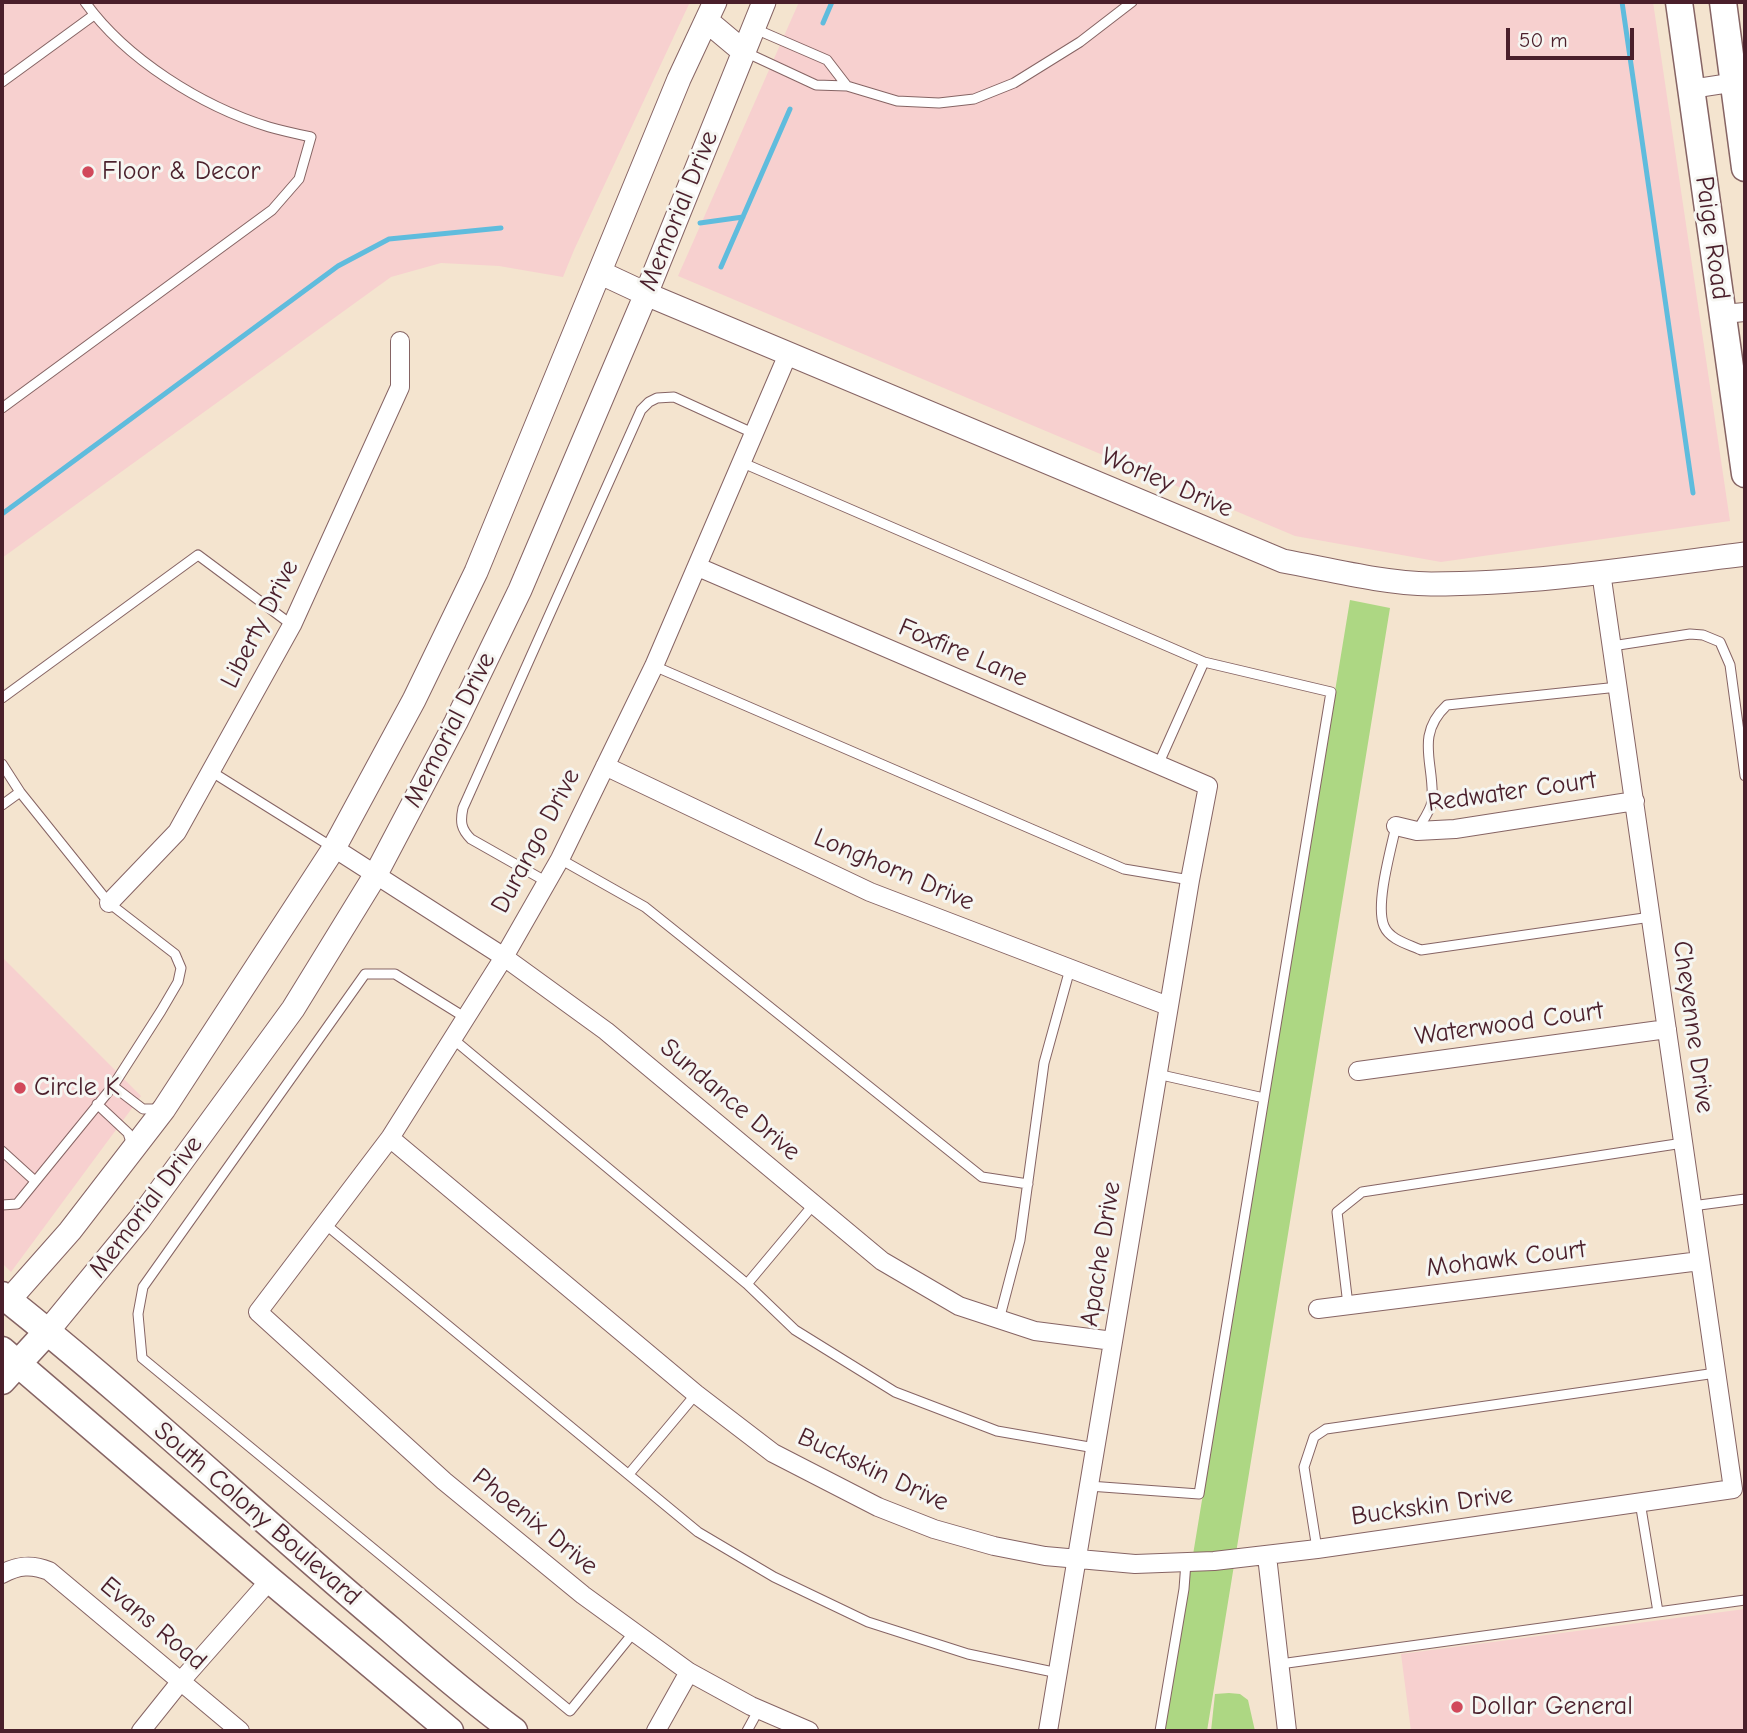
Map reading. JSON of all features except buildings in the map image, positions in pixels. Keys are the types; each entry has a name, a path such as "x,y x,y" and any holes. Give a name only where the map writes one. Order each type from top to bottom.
{"main road":[{"name":"Paige Road","path":"1679,2 1691,89 1734,313 1745,474"},
{"name":"Paige Road","path":"1723,2 1739,82 1745,168"},
{"name":"South Colony Boulevard","path":"4,1301 47,1332 343,1590 480,1706 514,1731"},
{"name":"Memorial Drive","path":"7,1364 47,1332"},
{"name":"South Colony Boulevard","path":"7,1364 450,1731"}],"street":[{"name":"Memorial Drive","path":"47,1332 139,1220 293,1009 376,874 456,722 520,590 646,294 764,2"},
{"name":"Memorial Drive","path":"4,1301 70,1231 164,1109 334,848 414,700 476,572 680,79 711,12"},
{"path":"711,12 753,28"},
{"path":"711,12 744,52"},
{"path":"1691,89 1739,82"},
{"name":"Worley Drive","path":"601,273 1283,561 1373,578 1429,584 1521,581 1745,554"},
{"name":"Liberty Drive","path":"109,903 177,832 292,625 400,387 400,341"},
{"name":"Durango Drive","path":"258,1312 390,1138 504,957 560,859 654,666 789,354"},
{"name":"Foxfire Lane","path":"698,568 1208,786"},
{"name":"Cheyenne Drive","path":"1601,572 1733,1489"},
{"name":"Longhorn Drive","path":"606,766 870,892 1168,1006"},
{"name":"Apache Drive","path":"1048,1731 1168,1006 1208,786"},
{"name":"Redwater Court","path":"1396,826 1418,831 1455,829 1635,802"},
{"name":"Sundance Drive","path":"334,848 504,957 606,1031 882,1261 959,1306 999,1320 1035,1331 1113,1341"},
{"name":"Waterwood Court","path":"1358,1070 1667,1029"},
{"name":"Buckskin Drive","path":"390,1138 696,1394 773,1453 878,1507 934,1529 994,1546 1045,1556 1135,1564 1267,1556 1733,1489"},
{"name":"Mohawk Court","path":"1318,1309 1700,1261"},
{"name":"Phoenix Drive","path":"258,1312 444,1480 583,1595 689,1672 808,1731"},
{"path":"1267,1556 1287,1731"},
{"name":"Evans Road","path":"2,1574 14,1568 28,1566 39,1566 50,1571 240,1731"},
{"path":"141,1731 270,1580"},
{"path":"656,1731 689,1672"}],"lane":[{"path":"2,408 272,210 299,179 311,137 268,127 222,108 177,84 135,55 94,15 85,2"},
{"path":"744,52 816,85 847,86 897,101 939,103 974,99 1014,83 1080,42 1132,2"},
{"path":"2,82 94,15"},
{"path":"753,28 827,60 847,86"},
{"path":"547,882 471,839 463,831 460,821 463,807 641,410 657,398 674,397 755,434"},
{"path":"743,463 1204,662 1331,692 1199,1494 1089,1486"},
{"path":"2,698 198,555 292,625"},
{"path":"1612,646 1690,634 1703,635 1720,642 1730,665 1745,776"},
{"path":"1158,765 1204,662"},
{"path":"654,666 1125,869 1190,880"},
{"path":"1418,831 1432,803 1427,749 1430,732 1437,715 1447,705 1618,687"},
{"path":"2,764 20,792 109,903 175,954 181,968 178,982 113,1086 17,1204 2,1205"},
{"path":"212,772 334,848"},
{"path":"2,806 20,792"},
{"path":"1396,826 1381,907 1384,927 1396,940 1421,950 1651,917"},
{"path":"560,859 645,907 982,1177 1028,1184"},
{"path":"999,1320 1020,1240 1044,1063 1070,969"},
{"path":"466,1018 395,974 365,974 143,1287 138,1314 142,1359 570,1711 634,1632"},
{"path":"453,1039 747,1284 794,1330 895,1392 998,1432 1095,1448"},
{"path":"1157,1074 1264,1098"},
{"path":"113,1086 143,1109 164,1109"},
{"path":"97,1104 128,1133 134,1150"},
{"path":"1348,1305 1337,1212 1362,1192 1683,1143"},
{"path":"2,1151 36,1181"},
{"path":"1692,1206 1745,1199"},
{"path":"747,1284 814,1204"},
{"path":"325,1224 698,1532 774,1577 868,1622 968,1654 1058,1673"},
{"path":"1317,1549 1304,1467 1314,1437 1326,1429 1716,1373"},
{"path":"629,1474 696,1394"},
{"path":"1640,1502 1658,1612"},
{"path":"1160,1731 1184,1589 1186,1562"},
{"path":"1280,1664 1745,1600"},
{"path":"747,1731 759,1709"}],"shaded area":[{"path":"2,2 690,2 563,277 499,266 441,263 391,277 2,558"},
{"path":"799,2 1653,2 1730,521 1441,562 1295,536 678,276"},
{"path":"2,957 141,1096 11,1272 2,1263"},
{"path":"1745,1609 1745,1731 1411,1731 1401,1654"}],"green space":[{"path":"1350,600 1390,608 1207,1731 1164,1731"},
{"path":"1215,1694 1240,1694 1248,1700 1255,1731 1211,1731"}],"waterway":[{"path":"823,23 832,2"},
{"path":"1622,2 1693,493"},
{"path":"721,267 790,109"},
{"path":"700,223 743,217"},
{"path":"2,514 338,266 389,239 501,228"}],"place":[{"name":"Floor & Decor","path":"88,172"},
{"name":"Circle K","path":"20,1088"},
{"name":"Dollar General","path":"1457,1707"}]}
